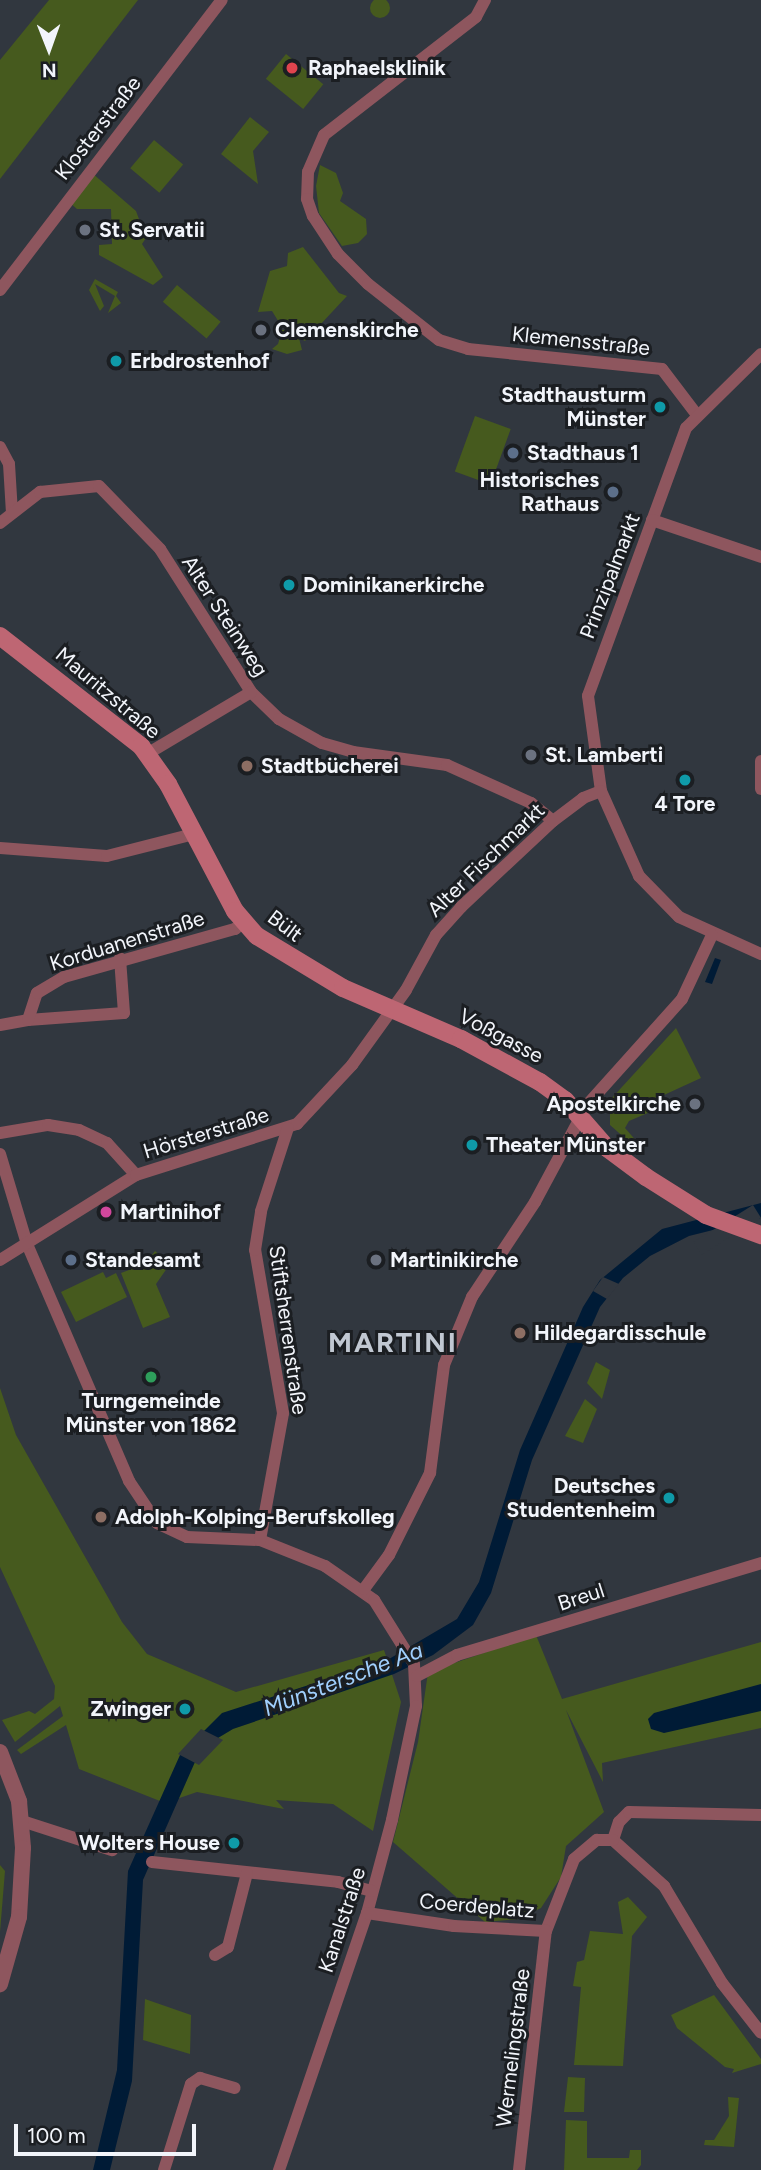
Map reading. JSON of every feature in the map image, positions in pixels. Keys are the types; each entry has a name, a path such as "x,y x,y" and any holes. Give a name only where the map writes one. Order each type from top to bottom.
{"main road":[{"name":"Mauritzstraße","path":"0,636 147,754 194,834"},
{"name":"Bült","path":"194,834 244,922 293,961 392,1009"},
{"name":"Voßgasse","path":"392,1009 540,1082 583,1111 607,1148 683,1202 730,1227 761,1235"}],"street":[{"name":"Klosterstraße","path":"3,282 39,240 222,0"},
{"name":"Klemensstraße","path":"485,0 476,17 324,135 316,145 306,187 313,216 338,254 382,296 439,340 468,349 662,369 697,415"},
{"name":"Prinzipalmarkt","path":"761,354 697,415 684,432 591,682 594,758 601,792 639,876 668,910 712,935 761,954"},
{"path":"0,447 9,464 12,513"},
{"name":"Alter Steinweg","path":"0,523 40,492 99,486 160,549 251,692 279,719 322,743 359,754 447,765 531,803 554,821"},
{"path":"652,520 761,556"},
{"path":"147,754 251,692"},
{"path":"761,761 761,789"},
{"name":"Alter Fischmarkt","path":"392,1009 455,913 554,821 583,798 601,792"},
{"path":"0,848 107,856 194,834"},
{"name":"Korduanenstraße","path":"28,1020 30,1003 44,987 120,958 235,929 244,922"},
{"path":"364,1590 389,1555 430,1473 444,1365 458,1324 535,1202 583,1111 670,1015 691,983 712,935"},
{"path":"0,1025 28,1020 124,1013 120,958"},
{"name":"Hörsterstraße","path":"0,1260 136,1174 288,1128 340,1080 392,1009"},
{"path":"0,1133 48,1125 79,1130 107,1143 136,1174"},
{"name":"Stiftsherrenstraße","path":"260,1540 283,1413 255,1250 261,1212 288,1128"},
{"path":"0,1154 27,1244 129,1481 161,1527 187,1537 260,1540 325,1566 364,1590 407,1649 415,1670"},
{"name":"Breul","path":"415,1670 761,1563"},
{"name":"Kanalstraße","path":"279,2170 367,1913 410,1742 415,1670"},
{"path":"0,1752 22,1821 19,1917 0,1984"},
{"path":"761,1815 629,1812 619,1822 613,1840 664,1886 722,1983 761,2033"},
{"path":"22,1821 112,1850"},
{"name":"Coerdeplatz","path":"367,1913 454,1926 546,1931 575,1859 597,1840 613,1840"},
{"path":"152,1862 372,1891"},
{"path":"215,1955 228,1947 247,1873"},
{"name":"Wermelingstraße","path":"519,2170 546,1931"},
{"path":"164,2170 191,2084 201,2078 235,2088"}],"green space":[{"path":"376,-2 384,-2 390,8 384,18 376,18 370,12 370,4"},
{"path":"49,0 138,0 0,179 0,60"},
{"path":"286,54 323,84 303,109 266,79"},
{"path":"250,117 269,132 253,151 258,184 221,154"},
{"path":"154,140 183,164 159,193 130,168"},
{"path":"320,165 336,173 343,193 340,201 366,219 367,234 358,243 342,246 319,213 316,186"},
{"path":"92,173 136,211 146,238 142,244 163,277 153,285 99,255 99,245 112,244 111,209 77,209 70,203"},
{"path":"303,247 339,293 347,296 305,341 299,338 302,350 287,354 272,349 278,344 282,330 295,329 293,320 280,324 272,311 258,312 270,271 287,266 288,253"},
{"path":"95,279 118,292 116,296 121,303 108,313 115,296 95,284 104,306 100,311 89,290"},
{"path":"177,285 221,322 207,338 163,302"},
{"path":"475,416 511,429 491,484 455,471"},
{"path":"676,1028 701,1078 653,1100 657,1109 629,1121 625,1128 639,1144 627,1140 610,1125 610,1100"},
{"path":"155,1251 170,1264 156,1284 170,1317 143,1328 121,1273 145,1264"},
{"path":"103,1272 106,1278 116,1273 127,1297 76,1322 61,1292"},
{"path":"596,1362 610,1370 602,1399 587,1383"},
{"path":"0,1388 16,1435 122,1622 147,1654 236,1692 384,1650 401,1702 373,1831 333,1804 276,1800 284,1809 197,1792 165,1803 79,1769 66,1725 21,1754 17,1750 63,1716 60,1706 15,1742 2,1720 29,1711 35,1714 54,1699 55,1686 0,1567"},
{"path":"585,1399 597,1409 583,1443 565,1436"},
{"path":"536,1635 562,1699 761,1642 761,1728 602,1763 603,1782 566,1710 604,1812 566,1846 561,1877 541,1908 518,1919 485,1922 393,1842 418,1742 428,1672"},
{"path":"0,1865 5,1871 0,1932"},
{"path":"628,1897 647,1917 632,1936 623,2066 574,2065 581,1987 573,1986 577,1962 584,1960 590,1931 623,1934 618,1902"},
{"path":"714,1995 761,2059 761,2064 732,2073 734,2069 725,2067 677,2028 671,2015"},
{"path":"145,1999 191,2015 190,2054 143,2040"},
{"path":"568,2077 585,2078 584,2112 564,2112"},
{"path":"728,2097 739,2098 734,2147 704,2145 705,2140 714,2140 729,2116"},
{"path":"566,2120 587,2121 587,2158 629,2158 630,2150 641,2150 641,2165 637,2170 564,2170"}],"water":[{"path":"715,958 721,960 712,984 705,982"},
{"name":"Münstersche Aa","path":"761,1203 761,1218 689,1236 650,1256 623,1278 600,1307 532,1460 491,1593 473,1625 433,1655 394,1674 233,1729 218,1738 195,1762 143,1880 132,2081 110,2170 93,2170 117,2070 128,1871 180,1755 222,1713 389,1659 457,1619 479,1582 520,1450 583,1307 600,1280 662,1229"},
{"path":"761,1684 761,1711 664,1733 651,1729 648,1719 654,1713"}],"pier":[{"path":"753,1205 761,1218 702,1255 694,1242"},
{"path":"603,1277 619,1284 607,1299 593,1291"},
{"path":"201,1729 223,1740 199,1765 178,1754"}],"place":[{"name":"Raphaelsklinik","path":"292,68"},
{"name":"St. Servatii","path":"85,230"},
{"name":"Clemenskirche","path":"261,330"},
{"name":"Erbdrostenhof","path":"116,361"},
{"name":"Stadthausturm Münster","path":"660,407"},
{"name":"Stadthaus 1","path":"513,453"},
{"name":"Historisches Rathaus","path":"613,492"},
{"name":"Dominikanerkirche","path":"289,585"},
{"name":"St. Lamberti","path":"531,755"},
{"name":"Stadtbücherei","path":"247,766"},
{"name":"4 Tore","path":"685,780"},
{"name":"Apostelkirche","path":"695,1104"},
{"name":"Theater Münster","path":"472,1145"},
{"name":"Martinihof","path":"106,1212"},
{"name":"Standesamt","path":"71,1260"},
{"name":"Martinikirche","path":"376,1260"},
{"name":"Hildegardisschule","path":"520,1333"},
{"name":"Turngemeinde Münster von 1862","path":"151,1377"},
{"name":"Deutsches Studentenheim","path":"669,1498"},
{"name":"Adolph-Kolping-Berufskolleg","path":"101,1517"},
{"name":"Zwinger","path":"185,1709"},
{"name":"Wolters House","path":"234,1843"}],"district":[{"name":"MARTINI","path":"393,1342"}]}
